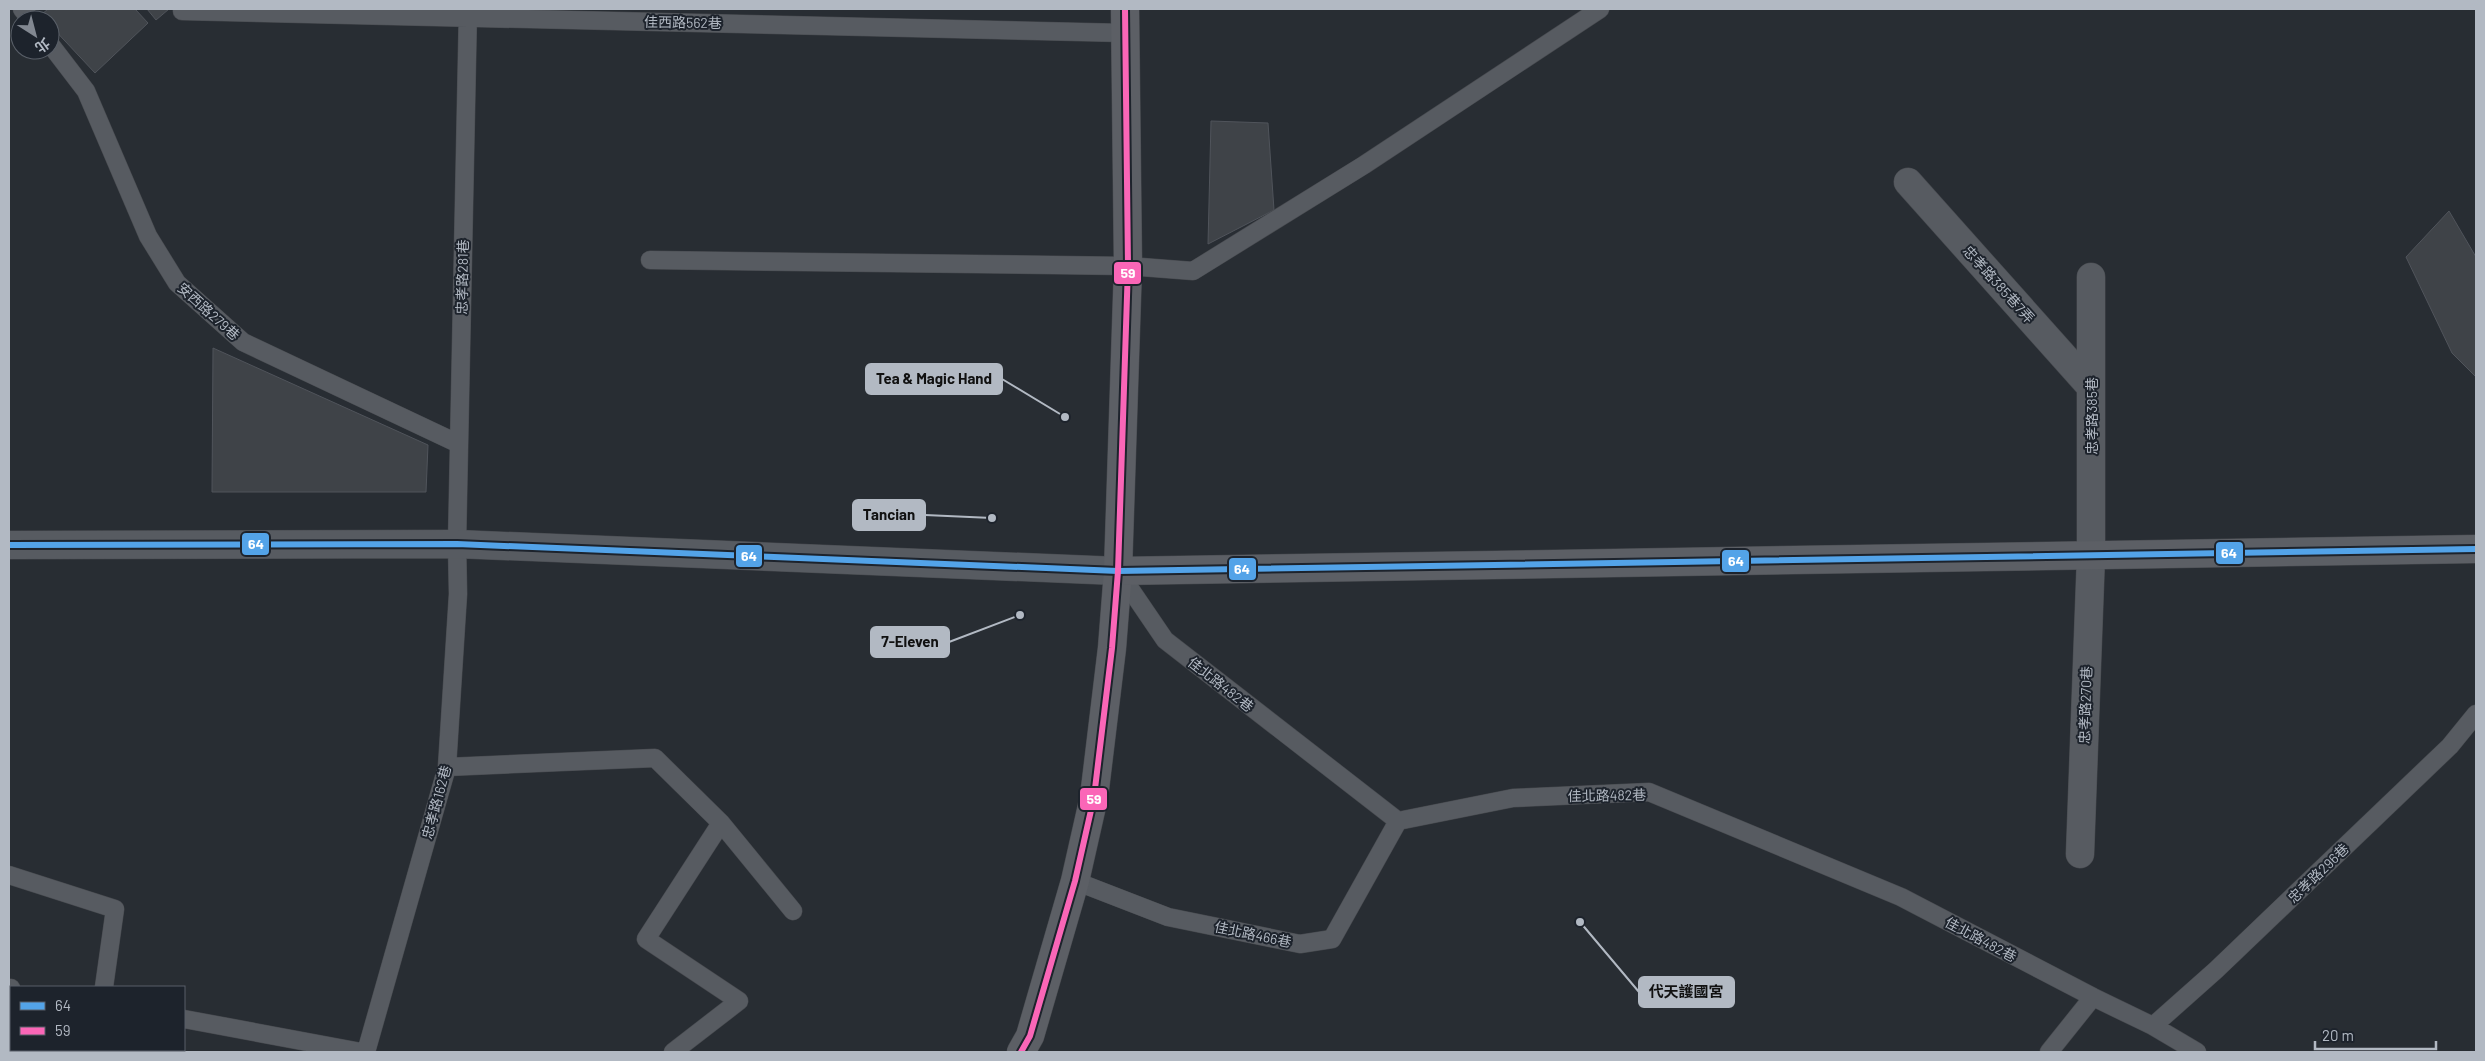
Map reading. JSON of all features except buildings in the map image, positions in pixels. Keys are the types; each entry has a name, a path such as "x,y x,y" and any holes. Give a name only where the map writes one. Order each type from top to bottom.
{"street":[{"path":"1021,1052 1030,1036 1075,881 1094,797 1118,571 1128,266 1125,21"},
{"name":"忠孝路385巷7弄","path":"1908,182 2091,387"},
{"name":"忠孝路385巷","path":"2091,277 2091,555"},
{"path":"9,545 457,544 1118,571 2476,549"},
{"name":"忠孝路270巷","path":"2080,854 2091,555"}],"lane":[{"path":"650,260 1128,266 1193,270 1364,165 1600,9"},
{"name":"佳西路562巷","path":"182,11 1125,21"},
{"name":"忠孝路281巷","path":"457,544 468,13"},
{"name":"安西路279巷","path":"60,57 86,91 148,236 177,283 243,342 459,444"},
{"name":"忠孝路162巷","path":"366,1052 447,767 458,594 457,544"},
{"name":"佳北路482巷","path":"1118,571 1165,640 1398,820 1513,798 1649,792 1901,897 2093,997 2153,1026 2197,1052"},
{"name":"忠孝路296巷","path":"2153,1026 2216,970 2450,746 2476,714"},
{"path":"447,767 656,758 720,823 794,911"},
{"name":"佳北路466巷","path":"1075,881 1168,917 1300,944 1332,939 1398,820"},
{"path":"673,1052 739,1001 646,939 720,823"},
{"path":"9,875 115,909 104,986"},
{"path":"2049,1052 2093,997"},
{"path":"185,1019 361,1052"}],"transit line":[{"name":"59","path":"1021,1052 1030,1036 1075,881 1094,797 1112,648 1118,571 1128,266 1125,9"},
{"name":"64","path":"9,545 457,544 1118,571 2476,549"}],"place":[{"name":"Tea & Magic Hand","path":"1065,417"},
{"name":"Tancian","path":"992,518"},
{"name":"7-Eleven","path":"1020,615"},
{"name":"代天護國宮","path":"1580,922"}]}
